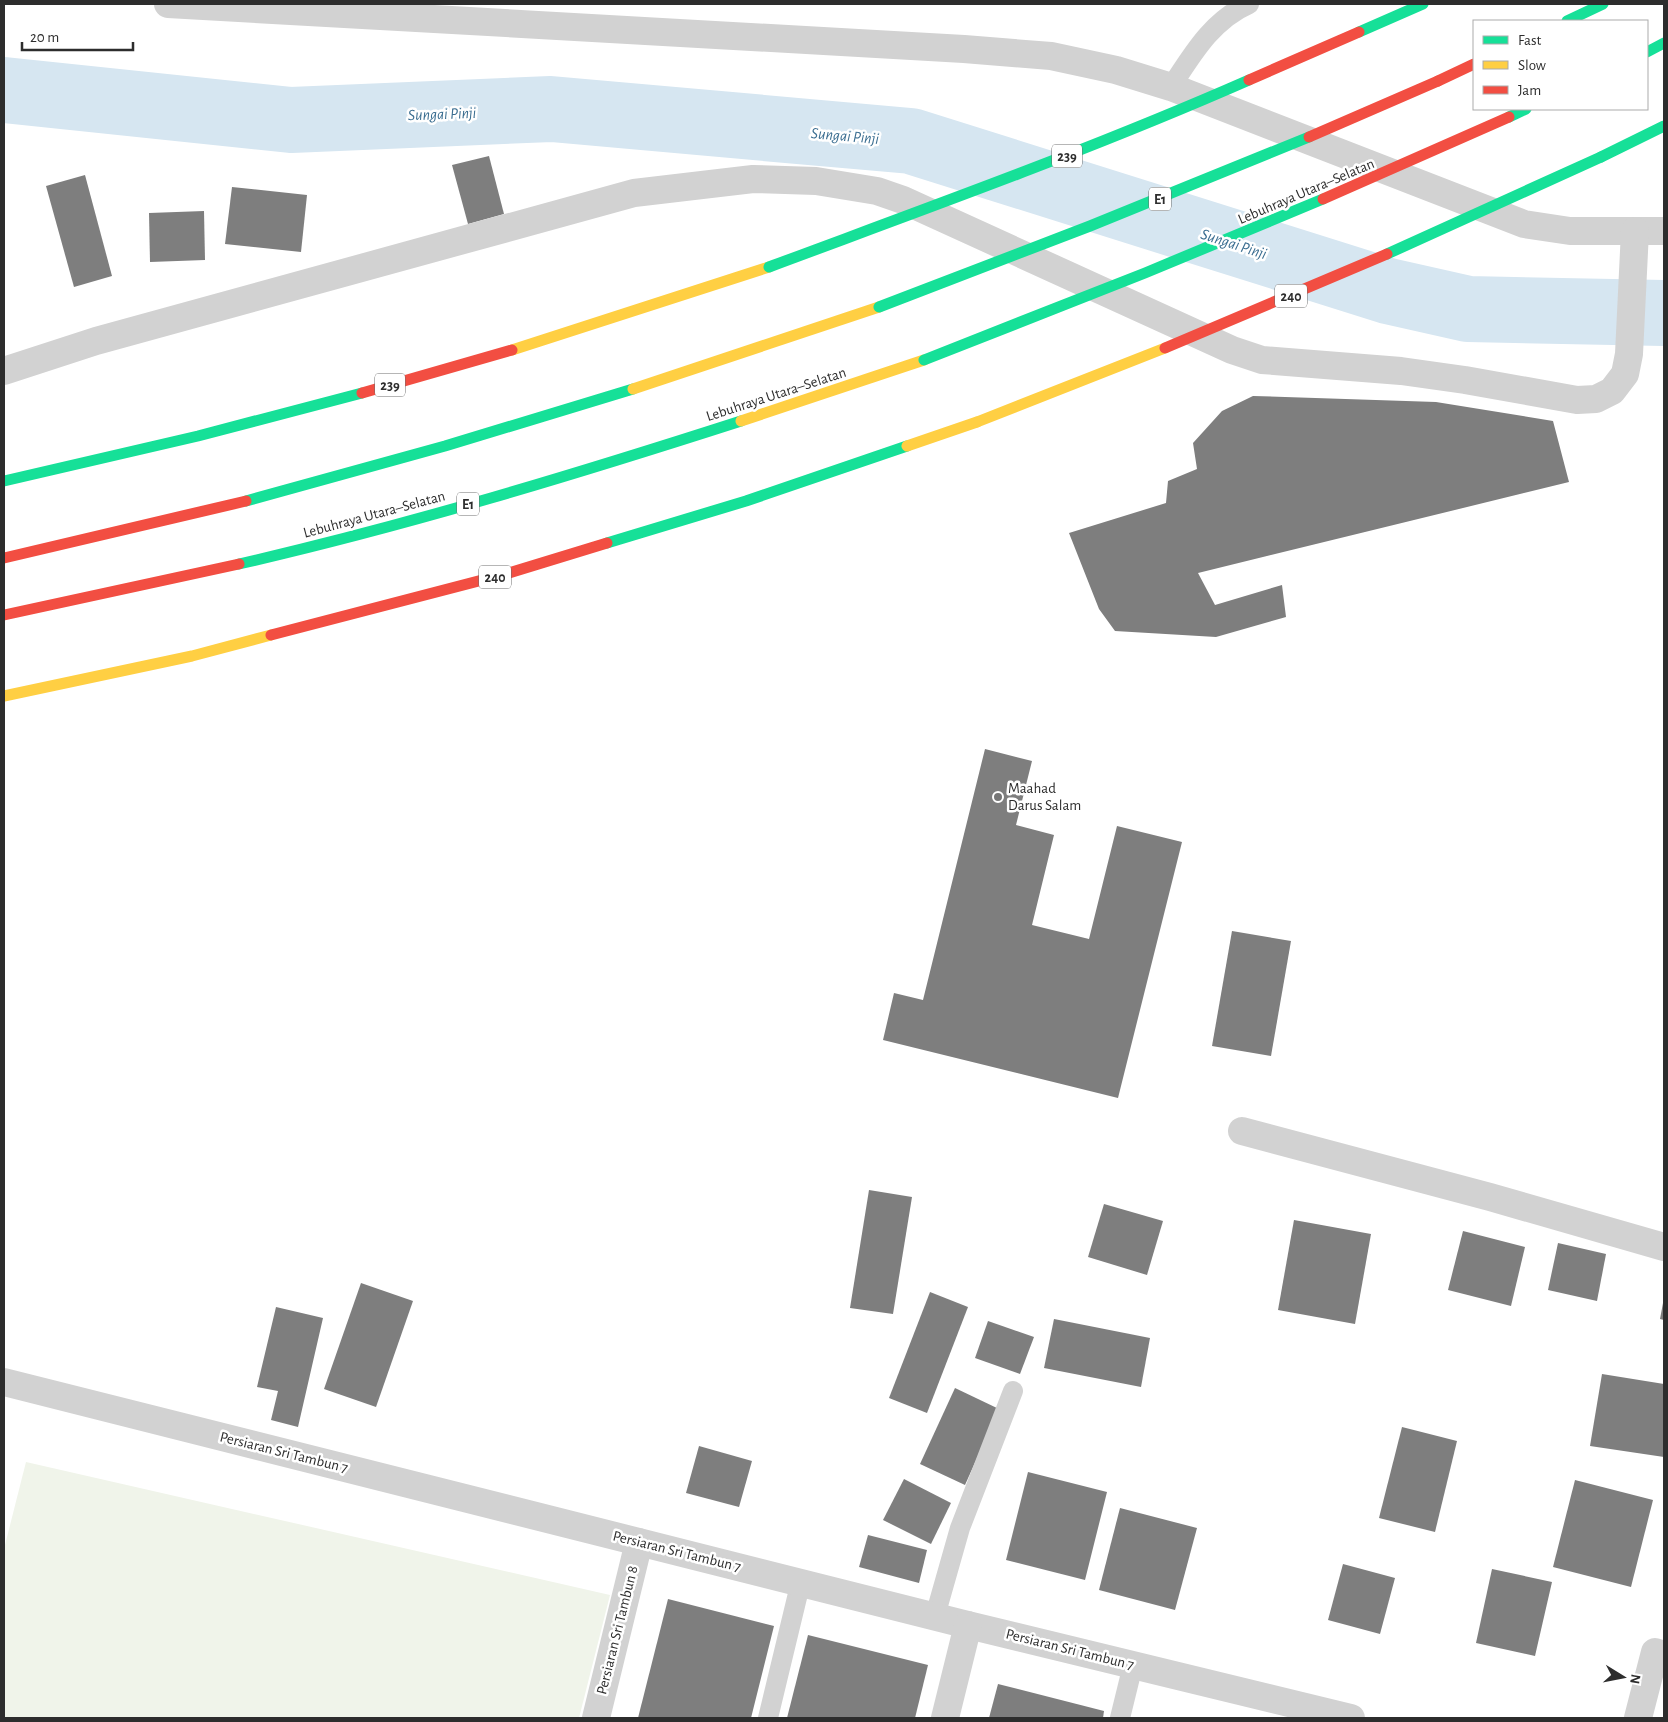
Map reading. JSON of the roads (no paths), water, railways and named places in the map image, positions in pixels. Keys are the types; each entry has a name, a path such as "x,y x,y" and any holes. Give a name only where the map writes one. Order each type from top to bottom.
{"main road":[{"name":"239","path":"4,481 149,449 308,409 563,334 769,267 1052,162 1184,109 1423,4"},
{"path":"1569,20 1603,4"},
{"path":"1648,51 1664,43"},
{"name":"E1","path":"4,558 166,523 470,440 697,370 879,307 1055,241 1208,180 1473,64"},
{"name":"Lebuhraya Utara–Selatan","path":"4,615 180,578 420,517 723,428 924,360 1085,299 1238,237 1524,110"},
{"name":"240","path":"4,696 192,656 509,573 746,501 976,422 1111,370 1273,304 1450,227 1664,126"}],"street":[{"path":"168,4 964,49 1051,56 1116,70 1171,87 1524,224 1570,231 1664,231"},
{"path":"4,371 105,338 634,194 753,179 816,181 877,191 903,200 1232,350 1262,360 1401,371 1577,400 1596,399 1612,391 1624,374 1629,354 1635,231"},
{"path":"1242,1131 1490,1197 1664,1247"},
{"name":"Persiaran Sri Tambun 7","path":"4,1382 1133,1665 1301,1712 1351,1718"},
{"name":"Persiaran Sri Tambun 8","path":"596,1718 639,1542"},
{"path":"946,1718 968,1625"},
{"path":"1638,1718 1655,1652 1664,1655"}],"lane":[{"path":"1171,87 1212,30 1248,4"},
{"path":"934,1616 960,1528 1013,1391"},
{"path":"768,1718 801,1582"},
{"path":"1120,1718 1133,1665"}],"waterway":[{"name":"Sungai Pinji","path":"4,90 291,120 551,109 911,141 1388,291 1468,309 1664,313"}],"place":[{"name":"Maahad Darus Salam","path":"998,797"}]}
